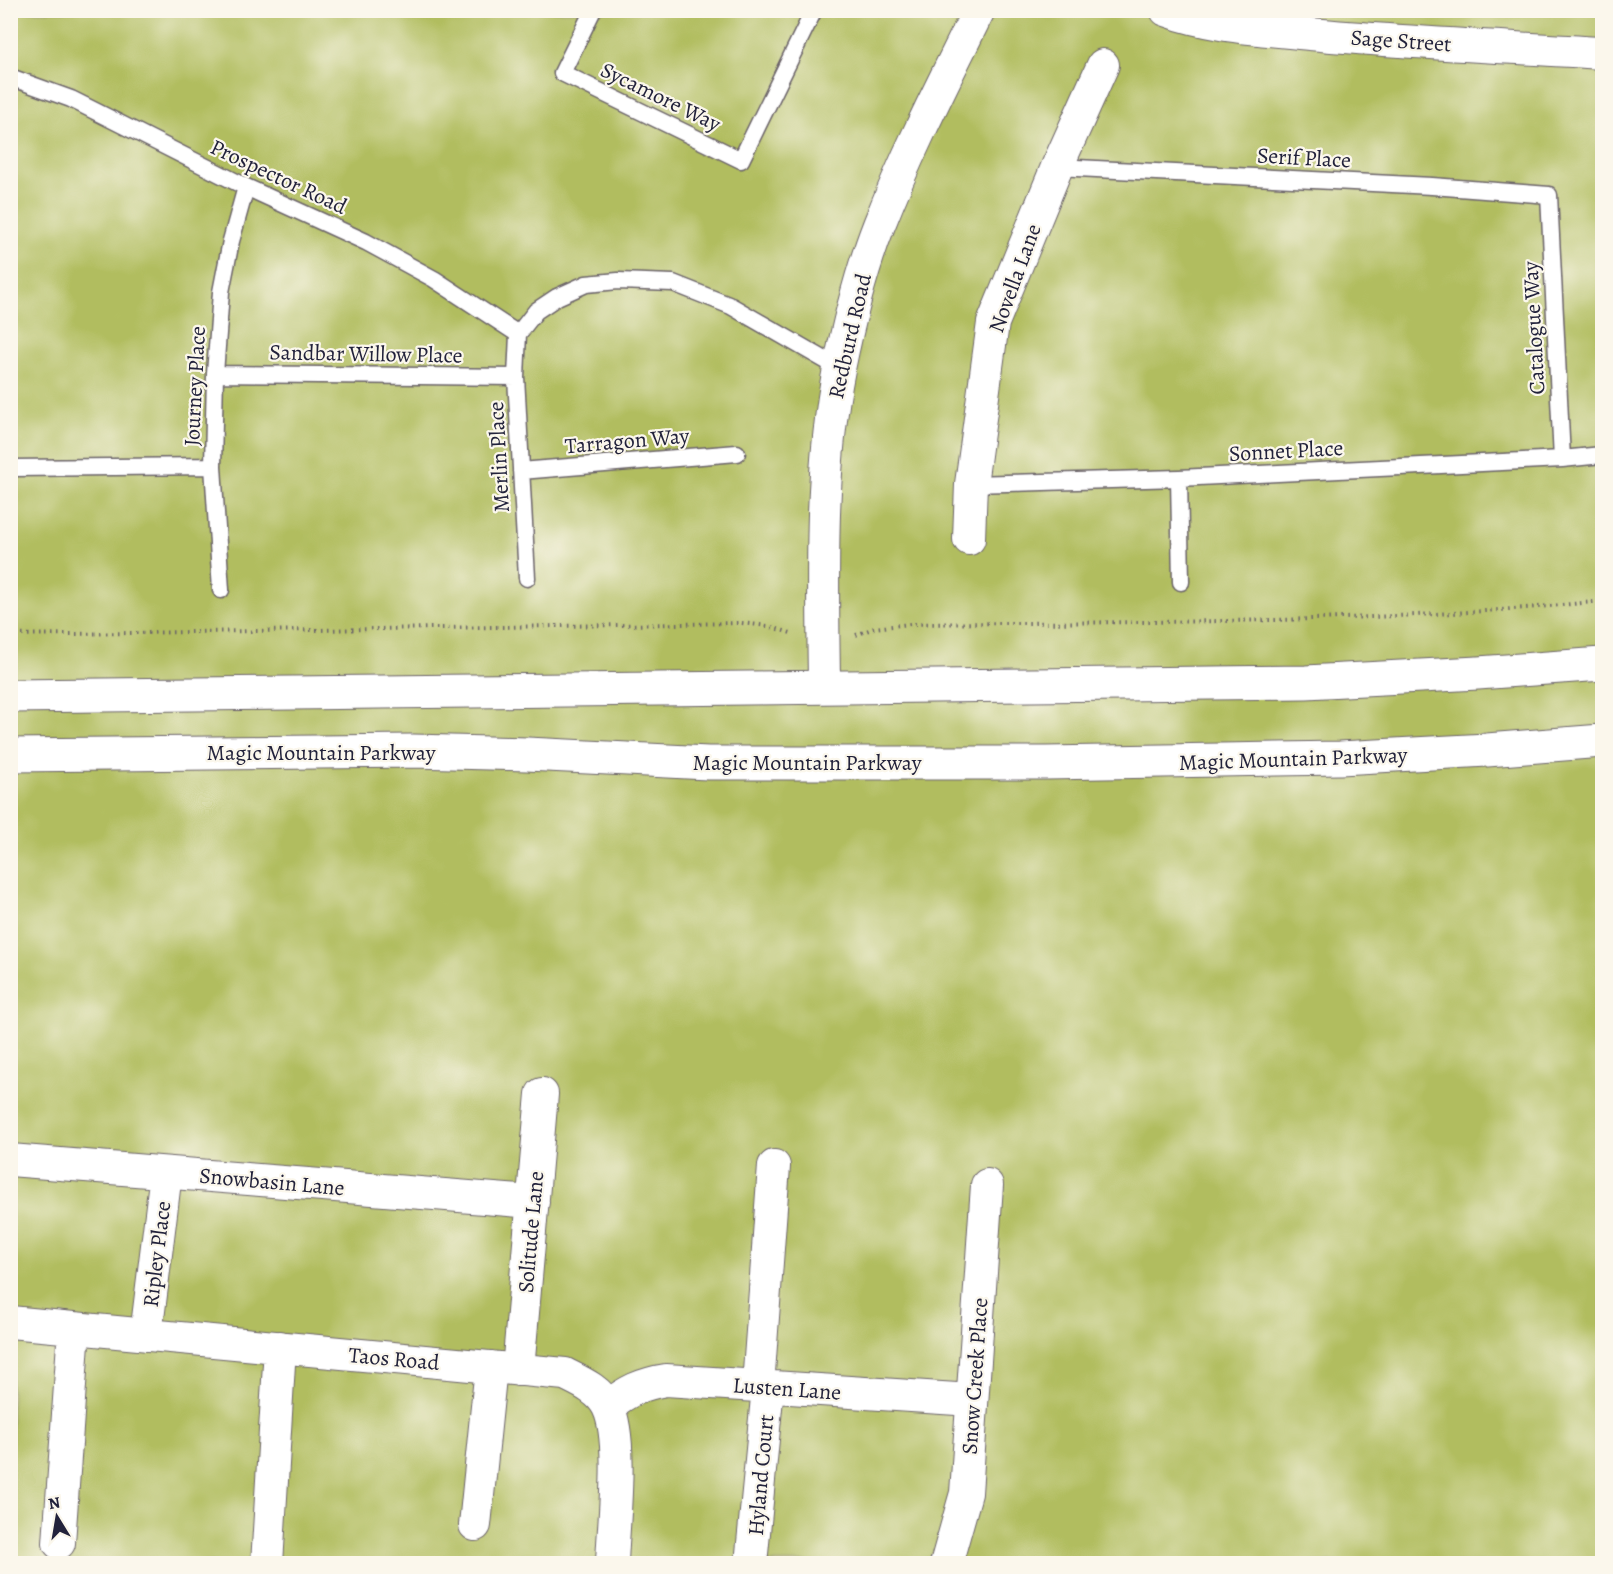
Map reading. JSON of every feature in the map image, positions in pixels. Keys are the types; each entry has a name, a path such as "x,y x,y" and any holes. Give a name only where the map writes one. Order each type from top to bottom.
{"street":[{"name":"Redburd Road","path":"824,686 824,536 828,456 839,368 856,295 878,227 907,158 979,10"},
{"name":"Sage Street","path":"1166,10 1181,16 1247,28 1347,37 1602,53"},
{"name":"Novella Lane","path":"969,539 971,484 993,323 1057,167 1103,65"},
{"path":"10,696 1306,682 1478,674 1602,664"},
{"name":"Magic Mountain Parkway","path":"10,755 413,751 708,763 1046,763 1340,758 1602,741"},
{"name":"Solitude Lane","path":"475,1525 533,1202 542,1094"},
{"name":"Snowbasin Lane","path":"10,1160 533,1202"},
{"name":"Hyland Court","path":"751,1563 774,1166"},
{"name":"Ripley Place","path":"146,1335 166,1173"},
{"name":"Snow Creek Place","path":"946,1563 966,1493 987,1185"},
{"name":"Taos Road","path":"10,1322 565,1374 591,1388 608,1406"},
{"path":"59,1543 74,1328"},
{"path":"267,1563 280,1347"},
{"name":"Lusten Lane","path":"608,1406 643,1384 666,1380 972,1400"},
{"path":"608,1406 615,1428 616,1450 612,1563"}],"lane":[{"name":"Sycamore Way","path":"593,10 562,73 741,160 814,10"},
{"name":"Prospector Road","path":"10,77 71,99 246,187 366,242 434,279 518,334"},
{"name":"Serif Place","path":"1057,167 1432,186 1549,195"},
{"name":"Journey Place","path":"221,590 213,466 215,374 222,292 231,241 246,187"},
{"name":"Catalogue Way","path":"1549,195 1562,459"},
{"path":"518,334 536,311 557,297 586,284 618,281 673,283 731,306 839,368"},
{"name":"Merlin Place","path":"518,334 516,377 527,578"},
{"name":"Sandbar Willow Place","path":"215,374 516,377"},
{"name":"Tarragon Way","path":"521,471 736,453"},
{"name":"Sonnet Place","path":"971,484 1179,478 1562,459 1602,455"},
{"path":"13,468 213,466"},
{"path":"1179,478 1181,582"}],"path":[{"path":"859,635 874,628 910,624 1262,620 1404,615 1602,601"},
{"path":"10,634 741,623 768,626 788,633"}],"green space":[{"path":"11,11 1602,11 1602,1563 11,1563"}]}
